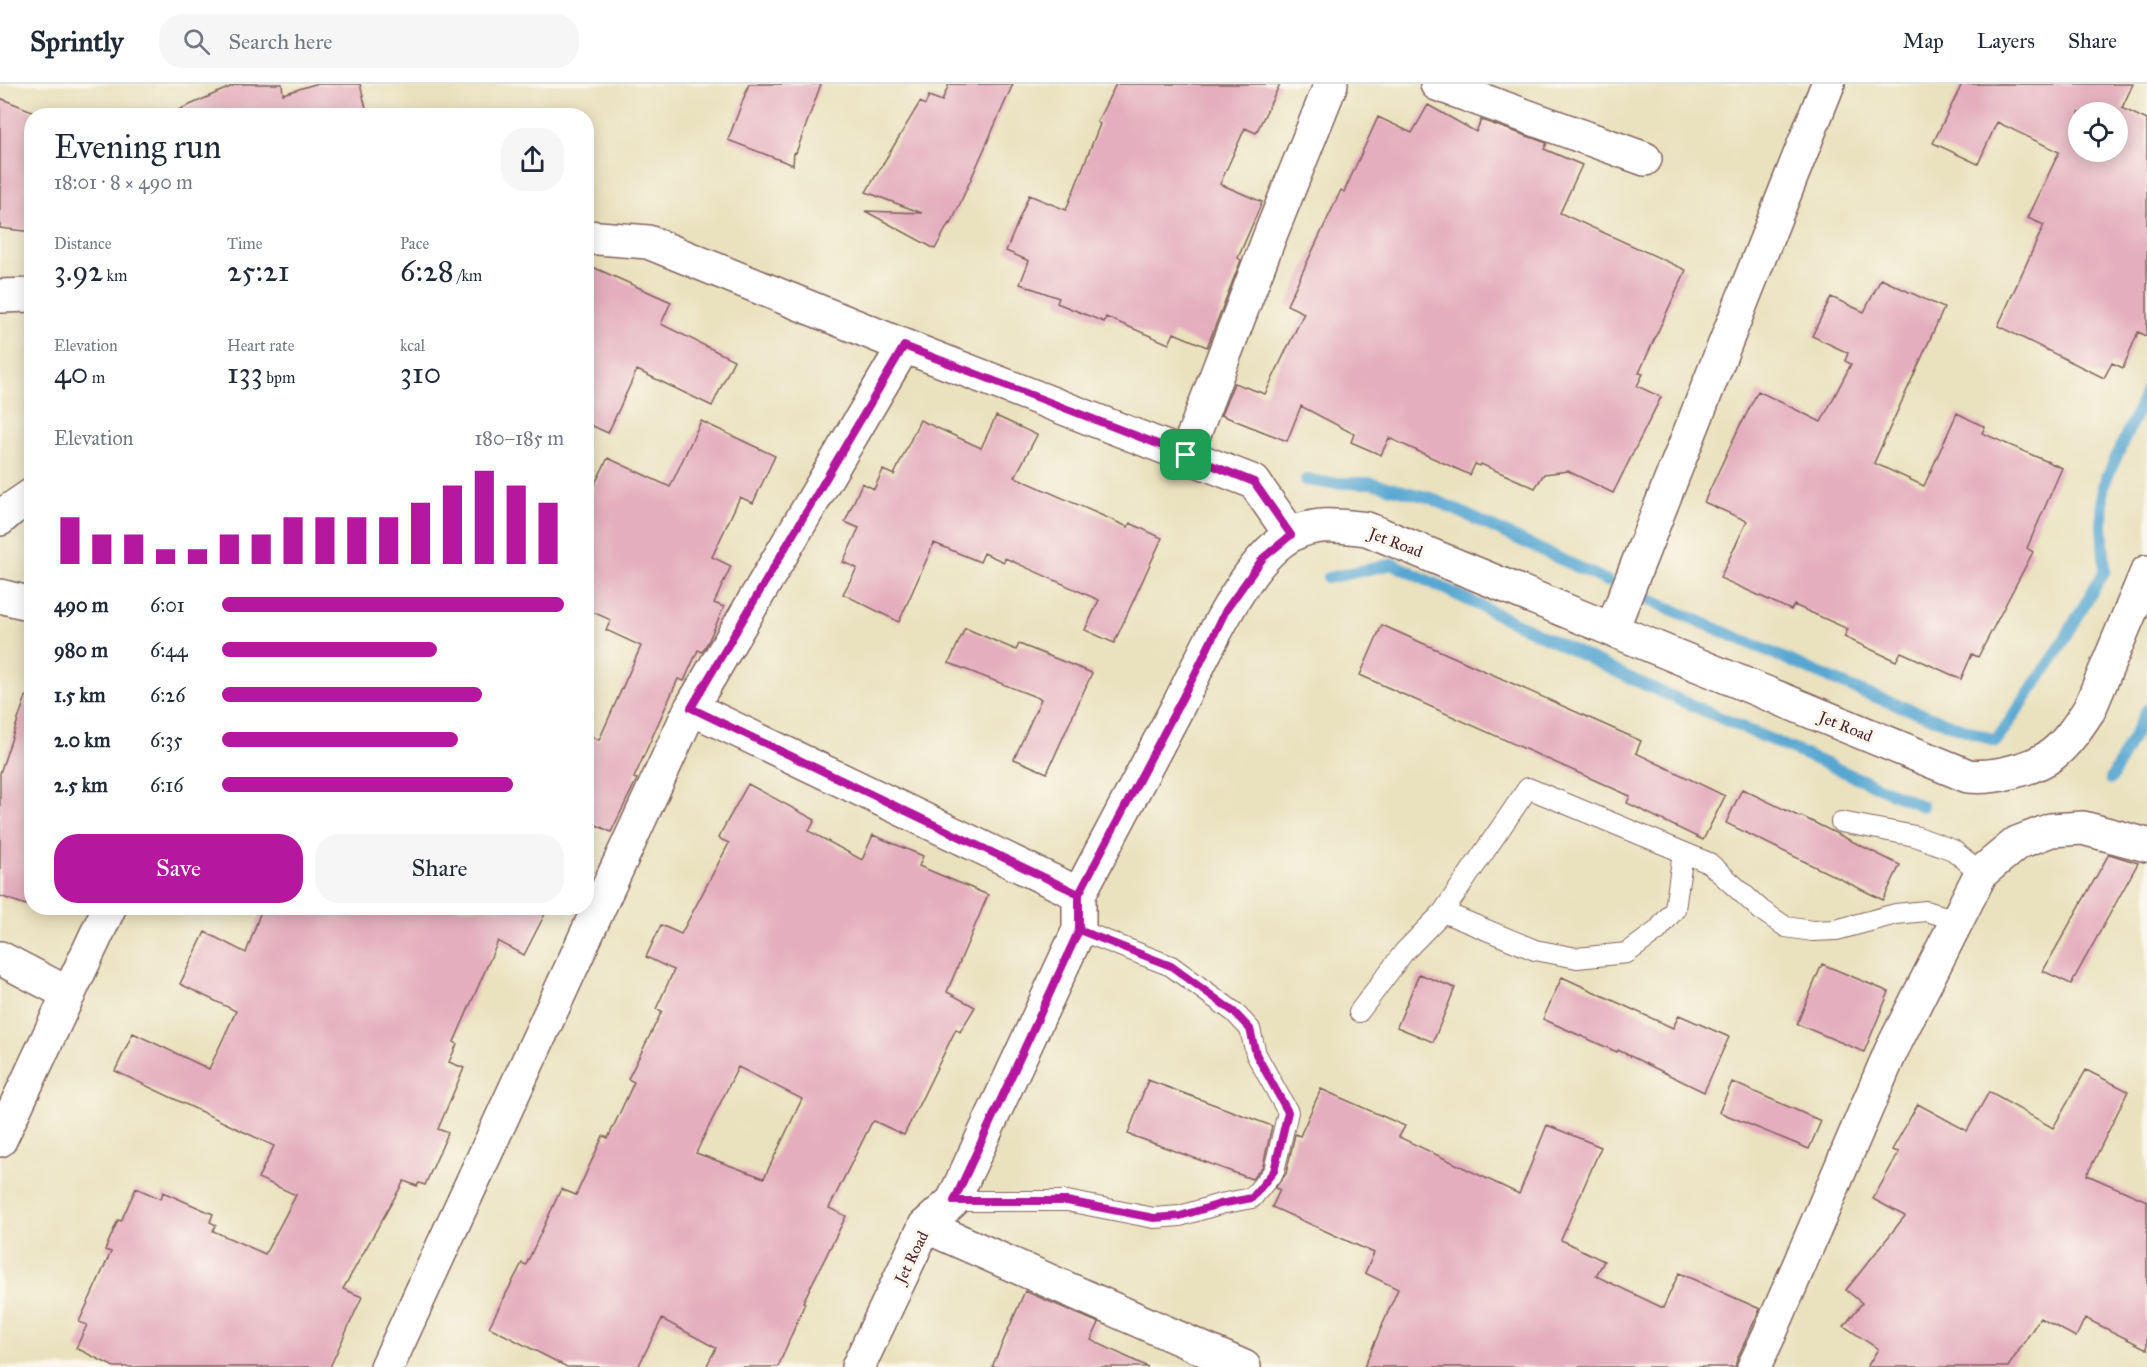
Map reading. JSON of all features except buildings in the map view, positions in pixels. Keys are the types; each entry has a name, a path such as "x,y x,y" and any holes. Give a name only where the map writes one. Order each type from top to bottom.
{"street":[{"path":"1186,455 1331,84"},
{"path":"1437,84 1645,159"},
{"path":"1612,629 1828,84"},
{"path":"594,238 648,242 904,346 1254,482 1291,535"},
{"path":"0,296 24,295"},
{"path":"387,1367 691,708 904,346"},
{"path":"0,519 24,500"},
{"name":"Jet Road","path":"858,1367 925,1226 954,1201 1079,930 1079,894 1196,672 1226,610 1263,558 1291,535 1320,525 1367,529 1968,776 1989,777 2021,770 2052,755 2075,731 2089,710 2147,572"},
{"path":"0,596 24,602"},
{"path":"691,708 1079,894"},
{"path":"1754,1367 1891,1050 1981,873 2017,843 2051,830 2083,828 2147,845"},
{"path":"0,1140 106,915"},
{"path":"0,958 69,994"},
{"path":"925,1226 1244,1367"}],"lane":[{"path":"1359,1012 1404,952 1443,912 1528,788 1709,863 1761,910 1786,927 1812,931 1836,930 1896,914 1926,911 1957,920"},
{"path":"1841,822 1915,836 1953,850 1981,873"},
{"path":"1443,912 1535,950 1577,958 1627,954 1657,931 1675,909 1683,853"},
{"path":"954,1201 1067,1201 1154,1218 1180,1216 1220,1204 1252,1198 1274,1171 1288,1112 1256,1054 1250,1029 1234,1012 1171,966 1079,930"}],"waterway":[{"path":"1650,600 1862,692 1996,741 2054,657 2105,570 2102,527 2103,486 2147,390"},
{"path":"1306,480 1328,483 1371,483 1431,498 1607,581"},
{"path":"1328,578 1393,564 1632,679 1922,806"},
{"path":"2111,779 2147,710"}],"route":[{"path":"1186,455 904,346 691,708 1079,894 1079,930 954,1201 1067,1201 1154,1218 1180,1216 1220,1204 1252,1198 1274,1171 1288,1112 1256,1054 1250,1029 1234,1012 1171,966 1079,930 1079,894 1196,672 1226,610 1263,558 1291,535 1254,482 1186,455"}]}
